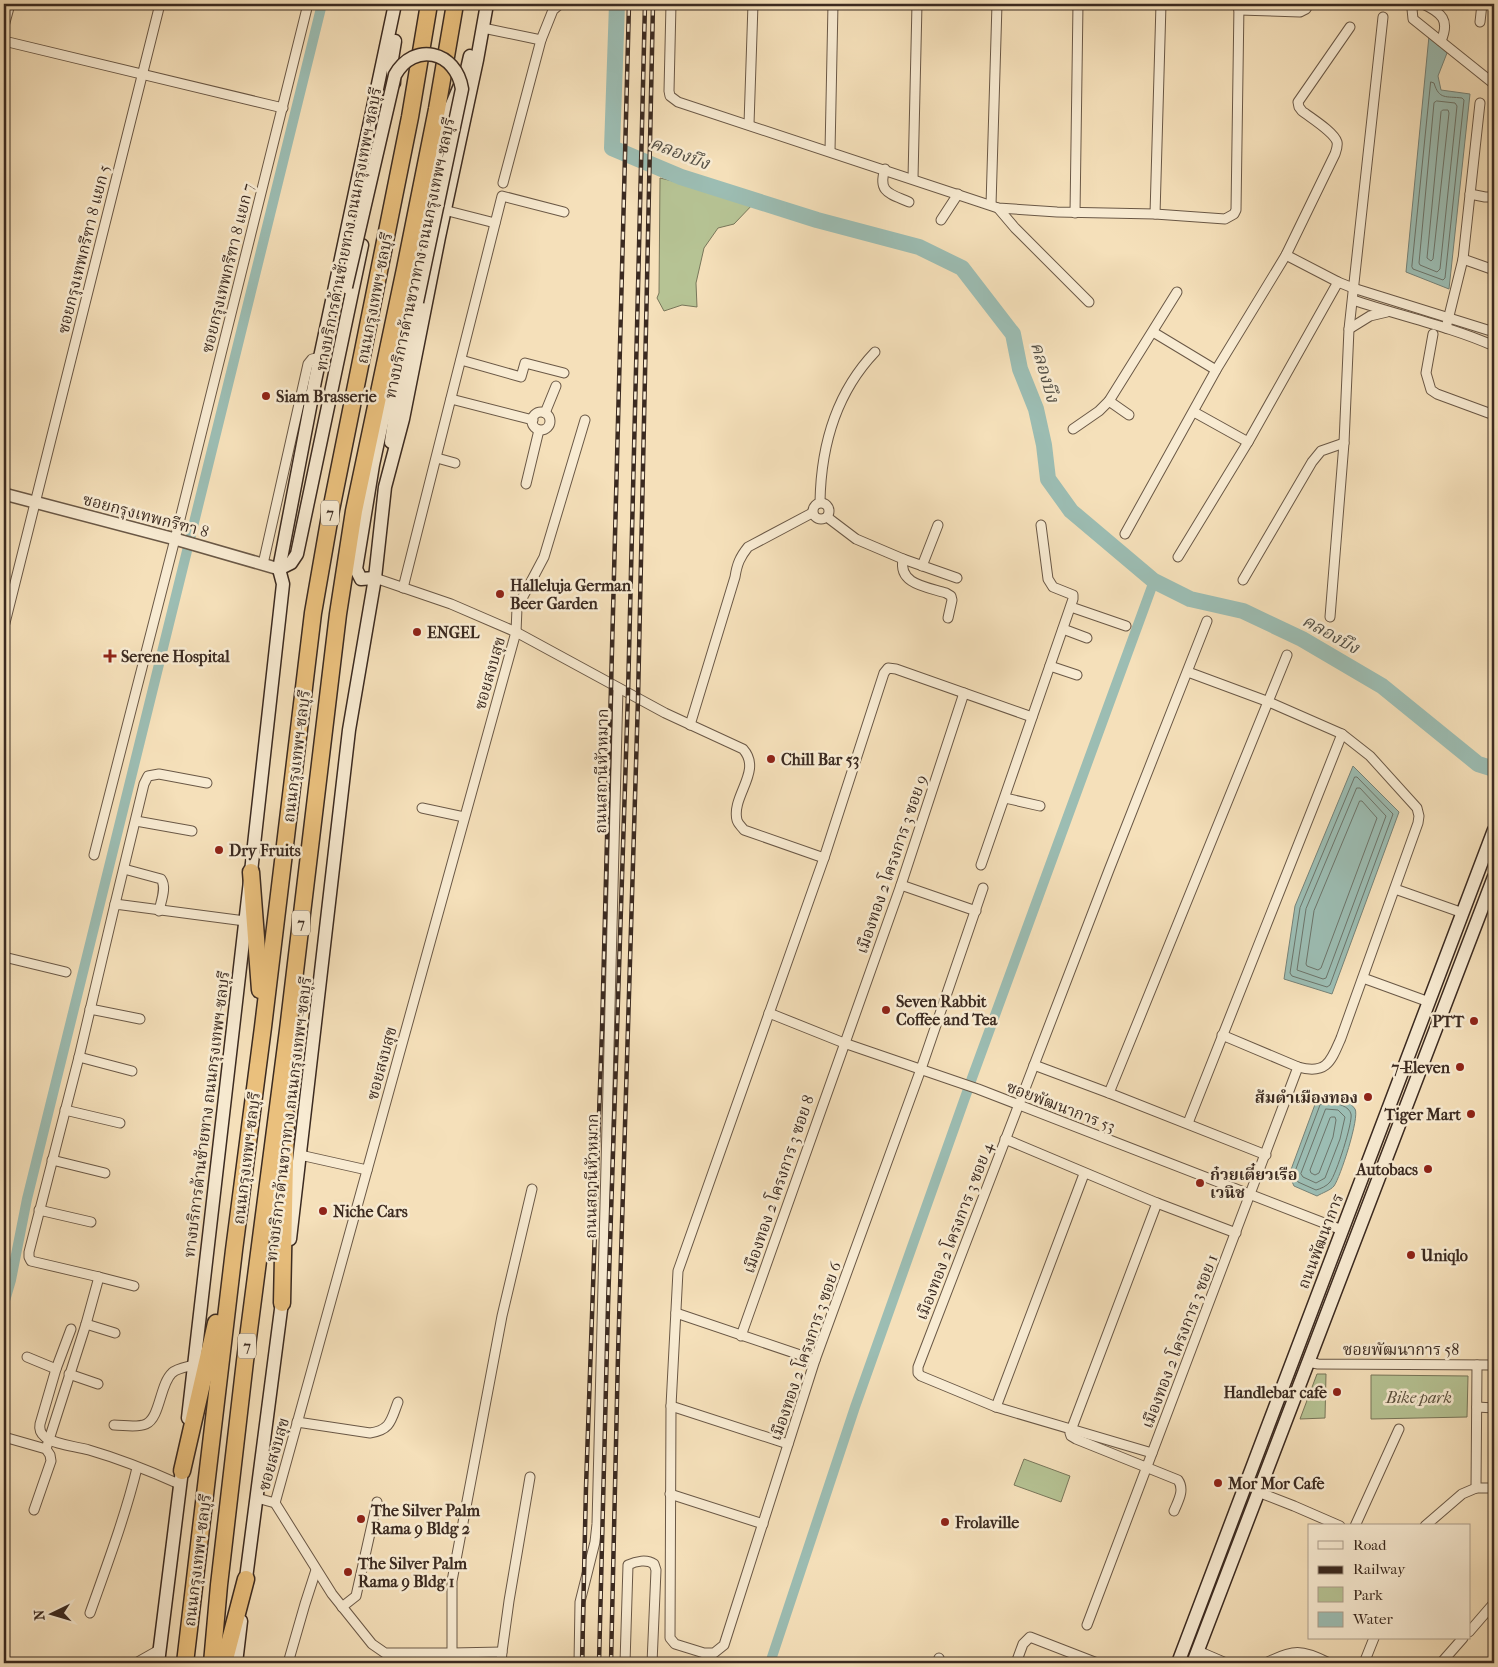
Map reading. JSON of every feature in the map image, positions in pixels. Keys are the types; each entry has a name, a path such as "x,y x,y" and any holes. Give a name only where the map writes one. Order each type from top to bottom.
{"highway":[{"name":"ถนนกรุงเทพฯ-ชลบุรี","path":"185,1663 234,1250 315,604 331,510 410,117 429,4"},
{"name":"ถนนกรุงเทพฯ-ชลบุรี","path":"212,1663 219,1585 245,1361 288,1030 338,614 354,511 420,194 455,4"},
{"path":"251,872 263,1027"},
{"path":"282,1303 288,1030"},
{"path":"180,1478 234,1250"},
{"path":"224,1663 246,1579"}],"main road":[{"name":"ทางบริการด้านซ้ายทาง ถนนกรุงเทพฯ-ชลบุรี","path":"159,1657 283,584 279,568 306,429 396,4"},
{"name":"ทางบริการด้านซ้ายทาง ถนนกรุงเทพฯ-ชลบุรี","path":"279,568 287,566 295,559 300,544 393,92 392,59 396,4"},
{"name":"ทางบริการด้านขวาทาง ถนนกรุงเทพฯ-ชลบุรี","path":"375,578 361,579 356,569 373,465 444,135 450,109 467,69 478,4"},
{"name":"ทางบริการด้านขวาทาง ถนนกรุงเทพฯ-ชลบุรี","path":"236,1663 300,1155 349,730 375,578 385,487 403,419 444,210 483,28 486,4"},
{"path":"306,429 317,407 323,386 395,75 405,62 412,58 422,55 436,56 451,64 458,73 462,89 398,394 385,487"},
{"path":"299,466 307,473 315,471"},
{"path":"282,550 293,550 300,544"},
{"name":"ถนนพัฒนาการ","path":"1178,1663 1494,830"},
{"name":"ถนนพัฒนาการ","path":"1196,1657 1494,877"},
{"path":"1446,956 1461,963"},
{"path":"1342,1230 1359,1230"},
{"path":"1294,1356 1308,1362"}],"street":[{"path":"4,26 10,4"},
{"name":"ซอยกรุงเทพกรีฑา 8 แยก 5","path":"4,627 160,4"},
{"name":"ซอยกรุงเทพกรีฑา 8 แยก 7","path":"94,855 177,540 308,4"},
{"path":"503,183 541,40 553,10 560,4"},
{"path":"671,4 669,91 670,96 678,102 994,206 1074,213 1155,214 1225,219 1234,214 1236,210 1239,7 1300,12 1306,10 1309,4"},
{"path":"749,124 753,4"},
{"path":"830,151 834,4"},
{"path":"913,178 917,4"},
{"path":"997,4 994,206 1089,302"},
{"path":"1074,213 1078,4"},
{"path":"1155,214 1161,4"},
{"path":"1418,4 1412,10 1413,19 1494,84"},
{"path":"1423,4 1444,19 1445,29 1440,41"},
{"path":"1480,22 1482,4"},
{"path":"1330,617 1344,443 1349,329 1382,17"},
{"path":"1125,534 1216,370 1286,256 1336,154 1337,142 1335,138 1329,131 1302,111 1298,102 1350,27"},
{"path":"483,28 541,40"},
{"path":"4,41 282,108"},
{"path":"1446,328 1463,259 1480,103"},
{"path":"885,169 882,184 884,188 887,192 909,202"},
{"path":"940,220 958,194"},
{"path":"1470,194 1494,197"},
{"path":"403,588 502,196 564,212"},
{"path":"444,210 494,223"},
{"path":"1286,256 1353,288 1493,332 1494,322"},
{"path":"1463,259 1494,270"},
{"path":"1178,558 1248,442 1338,282"},
{"path":"1072,429 1099,411 1109,400 1177,292"},
{"path":"1353,300 1387,312 1446,328 1494,346"},
{"path":"1349,329 1370,316 1387,312"},
{"path":"1153,332 1216,370"},
{"path":"1433,334 1426,373 1431,390 1437,394 1494,415"},
{"path":"820,502 822,460 842,397 861,367 875,352"},
{"path":"263,564 308,364 312,359 321,357"},
{"path":"461,360 521,376 525,363 564,373"},
{"path":"545,413 556,386"},
{"path":"451,399 532,420"},
{"path":"1109,400 1128,416"},
{"path":"1194,412 1248,442"},
{"path":"532,420 537,414 545,413"},
{"path":"539,430 546,429 550,422 545,413"},
{"path":"532,420 539,430"},
{"name":"ซอยสงบสุข","path":"275,1503 516,632 517,608 544,557 585,420"},
{"path":"526,484 539,430"},
{"path":"1243,580 1312,462 1322,451 1344,443"},
{"path":"436,458 455,462"},
{"name":"ซอยกรุงเทพกรีฑา 8","path":"4,494 279,568"},
{"path":"690,725 735,577 737,564 742,554 748,547 812,513 814,506 820,502"},
{"path":"812,513 817,519 821,520 827,517 829,509 824,503 820,502"},
{"path":"827,517 856,539 903,559 957,578"},
{"path":"922,566 938,525"},
{"path":"981,865 1073,599 1073,595 1053,587 1048,579 1041,525"},
{"path":"903,559 903,573 912,582 951,596 952,600 948,618"},
{"path":"375,578 451,604 516,632 618,688 690,725 743,749 750,756 751,764 738,808 737,821 744,830 824,858"},
{"path":"1071,607 1126,626"},
{"name":"เมืองทอง 2 โครงการ 3 ซอย 4","path":"996,1407 921,1376 918,1373 918,1367 1207,621"},
{"path":"1063,629 1086,638"},
{"path":"1109,1093 1287,655"},
{"path":"1050,666 1077,675"},
{"path":"763,1524 670,1494 678,1271 824,858 884,673 888,668 896,669 1032,717"},
{"path":"1188,672 1268,702 1342,734 1370,756 1417,808 1419,816 1395,889 1332,1059 1323,1067 1311,1070 1298,1067 1222,1035"},
{"name":"ถนนสถานีหัวหมาก","path":"579,1663 580,1602 596,1536 597,1524 618,688"},
{"name":"เมืองทอง 2 โครงการ 3 ซอย 9","path":"844,1043 901,884 964,693"},
{"path":"1188,1123 1342,734"},
{"path":"134,1286 31,1261 29,1252 79,1057 144,784 148,776 159,774 207,783"},
{"path":"1005,798 1040,806"},
{"path":"422,808 464,817"},
{"path":"136,821 192,831"},
{"path":"124,869 161,879 164,882 159,911"},
{"path":"901,884 976,911"},
{"name":"เมืองทอง 2 โครงการ 3 ซอย 6","path":"670,1494 670,1638 675,1644 704,1653 714,1653 724,1645 815,1360 921,1069 983,888"},
{"path":"1395,889 1463,913"},
{"path":"115,904 245,921"},
{"path":"4,957 66,972"},
{"path":"1363,978 1429,1002"},
{"path":"90,1009 140,1019"},
{"name":"ซอยพัฒนาการ 53","path":"769,1013 844,1043 954,1080 1342,1230"},
{"name":"เมืองทอง 2 โครงการ 3 ซอย 8","path":"741,1336 844,1043"},
{"path":"79,1057 132,1070"},
{"path":"1034,1065 1188,1123 1266,1155"},
{"name":"เมืองทอง 2 โครงการ 3 ซอย 1","path":"1087,1625 1298,1067"},
{"path":"65,1110 120,1123"},
{"path":"1005,1139 1084,1174 1236,1233"},
{"path":"300,1155 367,1170"},
{"path":"52,1160 105,1173"},
{"path":"1084,1174 996,1407 1152,1453"},
{"path":"452,1663 452,1581 502,1316 532,1189"},
{"path":"1157,1203 1072,1428 1071,1436 1178,1480 1182,1485 1182,1489 1174,1512"},
{"path":"39,1210 91,1222"},
{"path":"46,1450 99,1277"},
{"path":"676,1312 815,1360"},
{"path":"86,1324 115,1333"},
{"path":"71,1329 56,1369 39,1429 42,1436 50,1440 89,1450 137,1468 180,1478"},
{"path":"27,1357 56,1369"},
{"name":"ซอยพัฒนาการ 58","path":"1308,1362 1318,1364 1494,1365"},
{"path":"114,1425 141,1426 148,1424 169,1376 174,1371 194,1365"},
{"path":"1476,1488 1477,1365"},
{"path":"70,1374 98,1384"},
{"path":"297,1422 370,1433 380,1431 388,1426 398,1402"},
{"path":"672,1406 788,1444"},
{"path":"1477,1408 1494,1408"},
{"path":"1356,1524 1399,1430"},
{"path":"4,1440 46,1450 50,1455 51,1461 34,1510"},
{"path":"90,1614 116,1542 137,1468"},
{"path":"501,1663 509,1601 530,1477"},
{"path":"1427,1524 1462,1494 1476,1488 1494,1488"},
{"path":"1258,1492 1335,1524"},
{"path":"256,1498 275,1503 316,1570 342,1607 372,1644 385,1653 502,1652"},
{"path":"342,1607 356,1596 377,1502"},
{"path":"625,1663 628,1565 634,1562 650,1561 654,1564 656,1570 652,1663"},
{"path":"288,1663 304,1604 316,1570"},
{"path":"1470,1631 1494,1603"},
{"path":"1016,1663 1023,1644 1030,1637 1097,1663"},
{"path":"1364,1663 1373,1640"},
{"path":"1441,1663 1461,1640"},
{"path":"1266,1663 1282,1654 1292,1652 1315,1656 1329,1663"},
{"path":"136,1663 159,1657"},
{"path":"1196,1657 1226,1663"}],"green space":[{"path":"660,178 756,201 734,224 718,228 704,248 696,283 697,307 682,305 664,311 657,298 659,293"},
{"path":"1317,1374 1326,1374 1325,1418 1300,1419"},
{"name":"Bike park","path":"1371,1375 1468,1376 1467,1417 1371,1419"},
{"path":"1024,1459 1070,1476 1061,1502 1014,1485"}],"water":[{"path":"1429,36 1447,53 1438,76 1441,90 1470,94 1449,289 1406,272"},
{"path":"1353,766 1399,812 1332,994 1284,979 1295,906"},
{"path":"1331,1097 1353,1106 1356,1114 1355,1123 1349,1148 1337,1181 1329,1190 1317,1196 1294,1186 1289,1175 1317,1099"}],"waterway":[{"path":"4,1304 11,1280 27,1199 322,4"},
{"name":"คลองบึง","path":"617,4 612,148 681,177 817,220 919,247 962,268 1013,334 1020,369 1036,409 1044,445 1048,479 1071,511 1154,581 1190,599 1243,611 1302,639 1382,686 1478,764 1494,769"},
{"path":"770,1663 855,1407 972,1078 1154,581"}],"railway":[{"path":"582,1663 586,1487 602,1030 629,4"},
{"path":"599,1663 608,1306 628,694 645,4"},
{"path":"611,1663 618,1355 638,699 653,4"}],"place":[{"name":"Siam Brasserie","path":"266,396"},
{"name":"Halleluja German Beer Garden","path":"500,594"},
{"name":"ENGEL","path":"417,632"},
{"name":"Serene Hospital","path":"110,656"},
{"name":"Chill Bar 53","path":"771,759"},
{"name":"Dry Fruits","path":"219,850"},
{"name":"Seven Rabbit Coffee and Tea","path":"886,1010"},
{"name":"PTT","path":"1474,1021"},
{"name":"7-Eleven","path":"1460,1067"},
{"name":"ส้มตำเมืองทอง","path":"1368,1097"},
{"name":"Tiger Mart","path":"1471,1114"},
{"name":"Autobacs","path":"1428,1169"},
{"name":"ก๋วยเตี๋ยวเรือ เวนิช","path":"1200,1183"},
{"name":"Niche Cars","path":"323,1211"},
{"name":"Uniqlo","path":"1411,1255"},
{"name":"Handlebar cafe","path":"1337,1392"},
{"name":"Mor Mor Cafe","path":"1218,1483"},
{"name":"The Silver Palm Rama 9 Bldg 2","path":"361,1519"},
{"name":"Frolaville","path":"945,1522"},
{"name":"The Silver Palm Rama 9 Bldg 1","path":"348,1572"}]}
